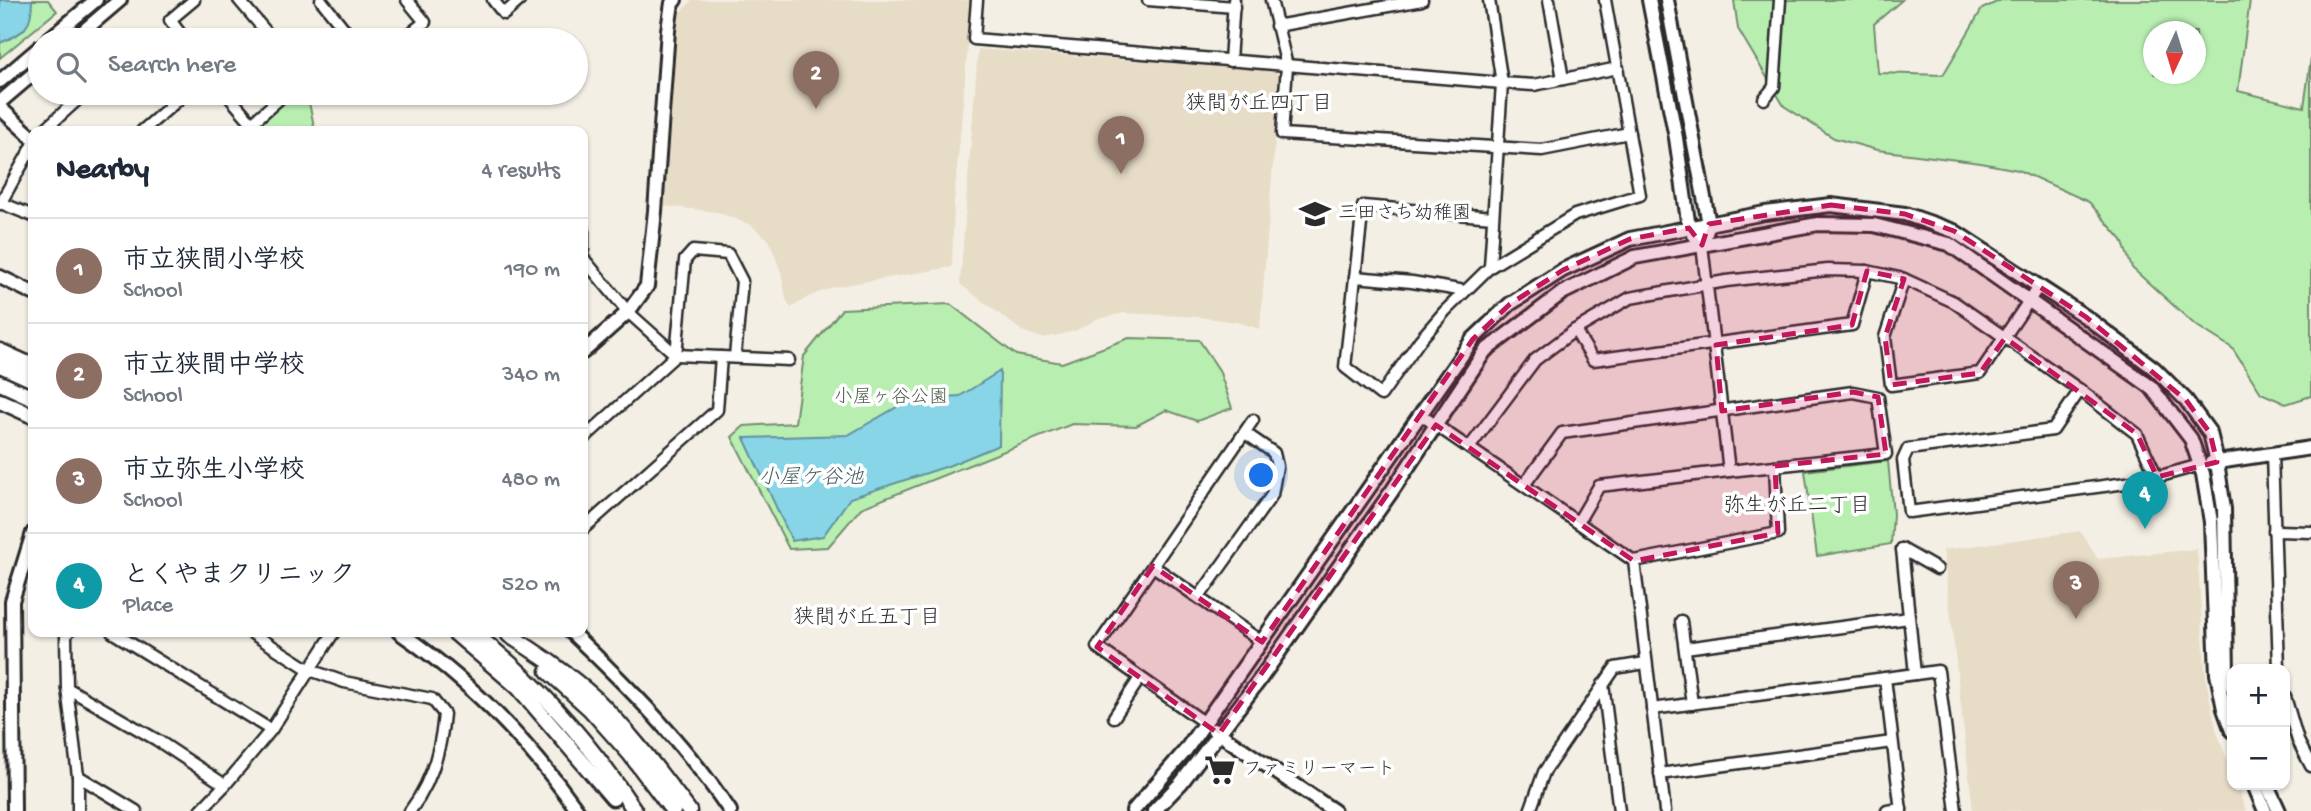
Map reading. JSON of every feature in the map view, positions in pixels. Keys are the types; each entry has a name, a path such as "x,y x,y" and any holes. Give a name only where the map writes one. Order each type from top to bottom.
{"main road":[{"path":"0,351 28,364"},
{"path":"0,365 28,378"},
{"path":"0,383 28,396"},
{"path":"0,401 28,414"},
{"path":"460,637 518,687 613,798"},
{"path":"478,637 556,710 613,777 635,811"},
{"path":"517,637 590,709 630,754 673,811"},
{"path":"518,637 596,700 644,751 689,811"},
{"path":"556,710 601,774 621,811"}],"street":[{"path":"62,28 96,0"},
{"path":"87,28 120,0"},
{"path":"176,28 170,20 194,0"},
{"path":"239,0 263,28"},
{"path":"321,0 343,28"},
{"path":"407,0 425,22 417,28"},
{"path":"493,0 504,14 520,0"},
{"path":"978,0 974,39 1534,85 1618,68"},
{"path":"1147,0 1234,4 1230,61"},
{"path":"1271,0 1287,66 1282,134 1542,150 1629,132"},
{"path":"1276,26 1422,0"},
{"path":"1489,0 1502,83 1490,267"},
{"path":"1549,0 1563,79"},
{"path":"1493,217 1363,206 1345,367 1381,395 1420,340 1490,267 1575,215 1640,195 1605,0"},
{"path":"1649,0 1676,138 1689,228 1702,245"},
{"path":"1667,0 1709,224 1702,245 1729,471"},
{"path":"1764,99 1774,87 1780,0"},
{"path":"588,348 628,312 647,286 656,211 668,30 673,1"},
{"path":"0,81 28,57"},
{"path":"0,102 28,78"},
{"path":"49,126 72,105"},
{"path":"236,105 252,123 272,105"},
{"path":"148,126 172,106"},
{"path":"0,108 28,133"},
{"path":"28,154 0,203 28,214"},
{"path":"1133,811 1185,751 1473,338 1510,304 1563,270 1630,239 1765,214 1831,205 1905,214 1954,231 2086,317 2155,369 2186,400 2210,433 2217,462 2224,509 2227,671"},
{"path":"1154,811 1181,783 1219,734 1398,481 1485,351 1562,293 1634,257 1818,224 1874,225 1948,244 2151,387 2191,439 2200,465 2211,522 2217,674 2231,727"},
{"path":"588,434 676,355 685,260 693,251 727,254 741,281 735,357"},
{"path":"588,264 628,312 676,355 789,360"},
{"path":"1469,448 1535,360 1574,330 1630,298 1707,284 1828,270 1867,271 1904,279 1955,302 2080,390 2137,434 2157,477"},
{"path":"1574,330 1593,360 1852,326 1867,271"},
{"path":"0,277 28,291"},
{"path":"1355,277 1412,282 1465,291"},
{"path":"1904,279 1885,337 1891,385 1980,373 2039,286"},
{"path":"588,525 717,410 721,357"},
{"path":"2080,390 2053,430 1908,450 1903,460 1909,512 2157,477 2200,465 2311,447"},
{"path":"1524,485 1562,433 1853,392 1878,397 1886,454 1599,486 1578,522"},
{"path":"1419,418 1433,429 1469,448 1634,561 1778,533 1775,466"},
{"path":"1253,420 1097,647 1219,734 1334,811"},
{"path":"1199,597 1272,495 1277,466 1274,453 1245,433"},
{"path":"2272,454 2279,664"},
{"path":"2274,531 2311,531"},
{"path":"14,811 12,601 28,549"},
{"path":"1915,674 1902,549 1937,569"},
{"path":"1634,561 1665,811"},
{"path":"1153,566 1262,642"},
{"path":"1685,648 1909,618"},
{"path":"1681,621 1692,704"},
{"path":"66,637 67,688 78,776 78,811"},
{"path":"120,637 271,730"},
{"path":"258,637 310,670 344,682 432,699 444,714 441,745 426,786 410,811"},
{"path":"200,811 271,730 331,637"},
{"path":"405,637 472,689 531,750 578,811"},
{"path":"576,637 622,681 679,744 730,811"},
{"path":"1530,811 1544,772 1615,668 1645,663"},
{"path":"1652,709 1938,671 1956,811"},
{"path":"1114,717 1140,678"},
{"path":"1885,678 1901,810 1887,811"},
{"path":"1603,684 1619,811"},
{"path":"67,688 157,740 225,785"},
{"path":"2290,714 2298,741 2311,766"},
{"path":"1660,774 1892,742"},
{"path":"78,776 136,811"},
{"path":"2256,790 2265,811"},
{"path":"2269,790 2279,811"}],"highlighted area":[{"path":"1831,205 1905,214 1954,231 2086,317 2186,400 2210,433 2217,462 2157,477 2137,434 2005,338 1980,373 1891,385 1885,337 1904,279 1867,271 1852,325 1716,345 1722,411 1853,392 1878,397 1886,454 1775,466 1778,533 1634,561 1436,425 1219,734 1097,647 1153,566 1262,642 1473,339 1510,304 1563,270 1630,239 1689,228 1702,245 1709,224"}],"shaded area":[{"path":"692,0 972,0 954,202 952,267 834,287 810,296 791,308 769,240 751,225 717,212 664,206 677,17"},
{"path":"978,49 1274,71 1280,76 1260,329 1236,322 1199,317 1124,313 1097,319 1077,330 1042,338 1022,331 960,284"},
{"path":"2080,531 2098,559 2197,549 2206,680 2216,729 2227,759 2227,790 2239,790 2246,811 1973,811 1943,550"}],"green space":[{"path":"0,0 48,0 57,11 36,28 28,28 28,35 0,58"},
{"path":"1734,0 1902,0 1874,24 1878,73 1943,75 1982,9 2001,0 2250,0 2238,91 2304,107 2311,58 2311,396 2286,404 2261,393 2232,348 2194,324 2132,268 2122,240 2089,202 2018,170 1877,150 1834,138 1784,106 1738,29"},
{"path":"281,105 310,105 314,126 258,126"},
{"name":"小屋ヶ谷公園","path":"950,304 1016,355 1062,363 1129,338 1199,340 1219,370 1232,408 1197,421 1166,410 1136,426 1072,424 861,508 828,547 789,549 732,437 744,426 795,423 804,356 842,309"},
{"path":"1888,461 1893,514 1891,544 1817,556 1805,471"}],"water":[{"path":"0,0 32,0 30,17 25,28 0,43"},
{"name":"小屋ケ谷池","path":"1000,371 999,445 948,466 850,498 823,536 792,541 744,438 848,435 911,399 960,396"}],"place":[{"name":"市立狭間中学校","path":"816,109"},
{"name":"市立狭間小学校","path":"1121,174"},
{"name":"三田さち幼稚園","path":"1315,214"},
{"name":"とくやまクリニック","path":"2145,529"},
{"name":"市立弥生小学校","path":"2076,619"},
{"name":"ファミリーマート","path":"1220,770"}],"district":[{"name":"狭間が丘四丁目","path":"1259,105"},
{"name":"弥生が丘二丁目","path":"1797,507"},
{"name":"狭間が丘五丁目","path":"867,619"}]}
